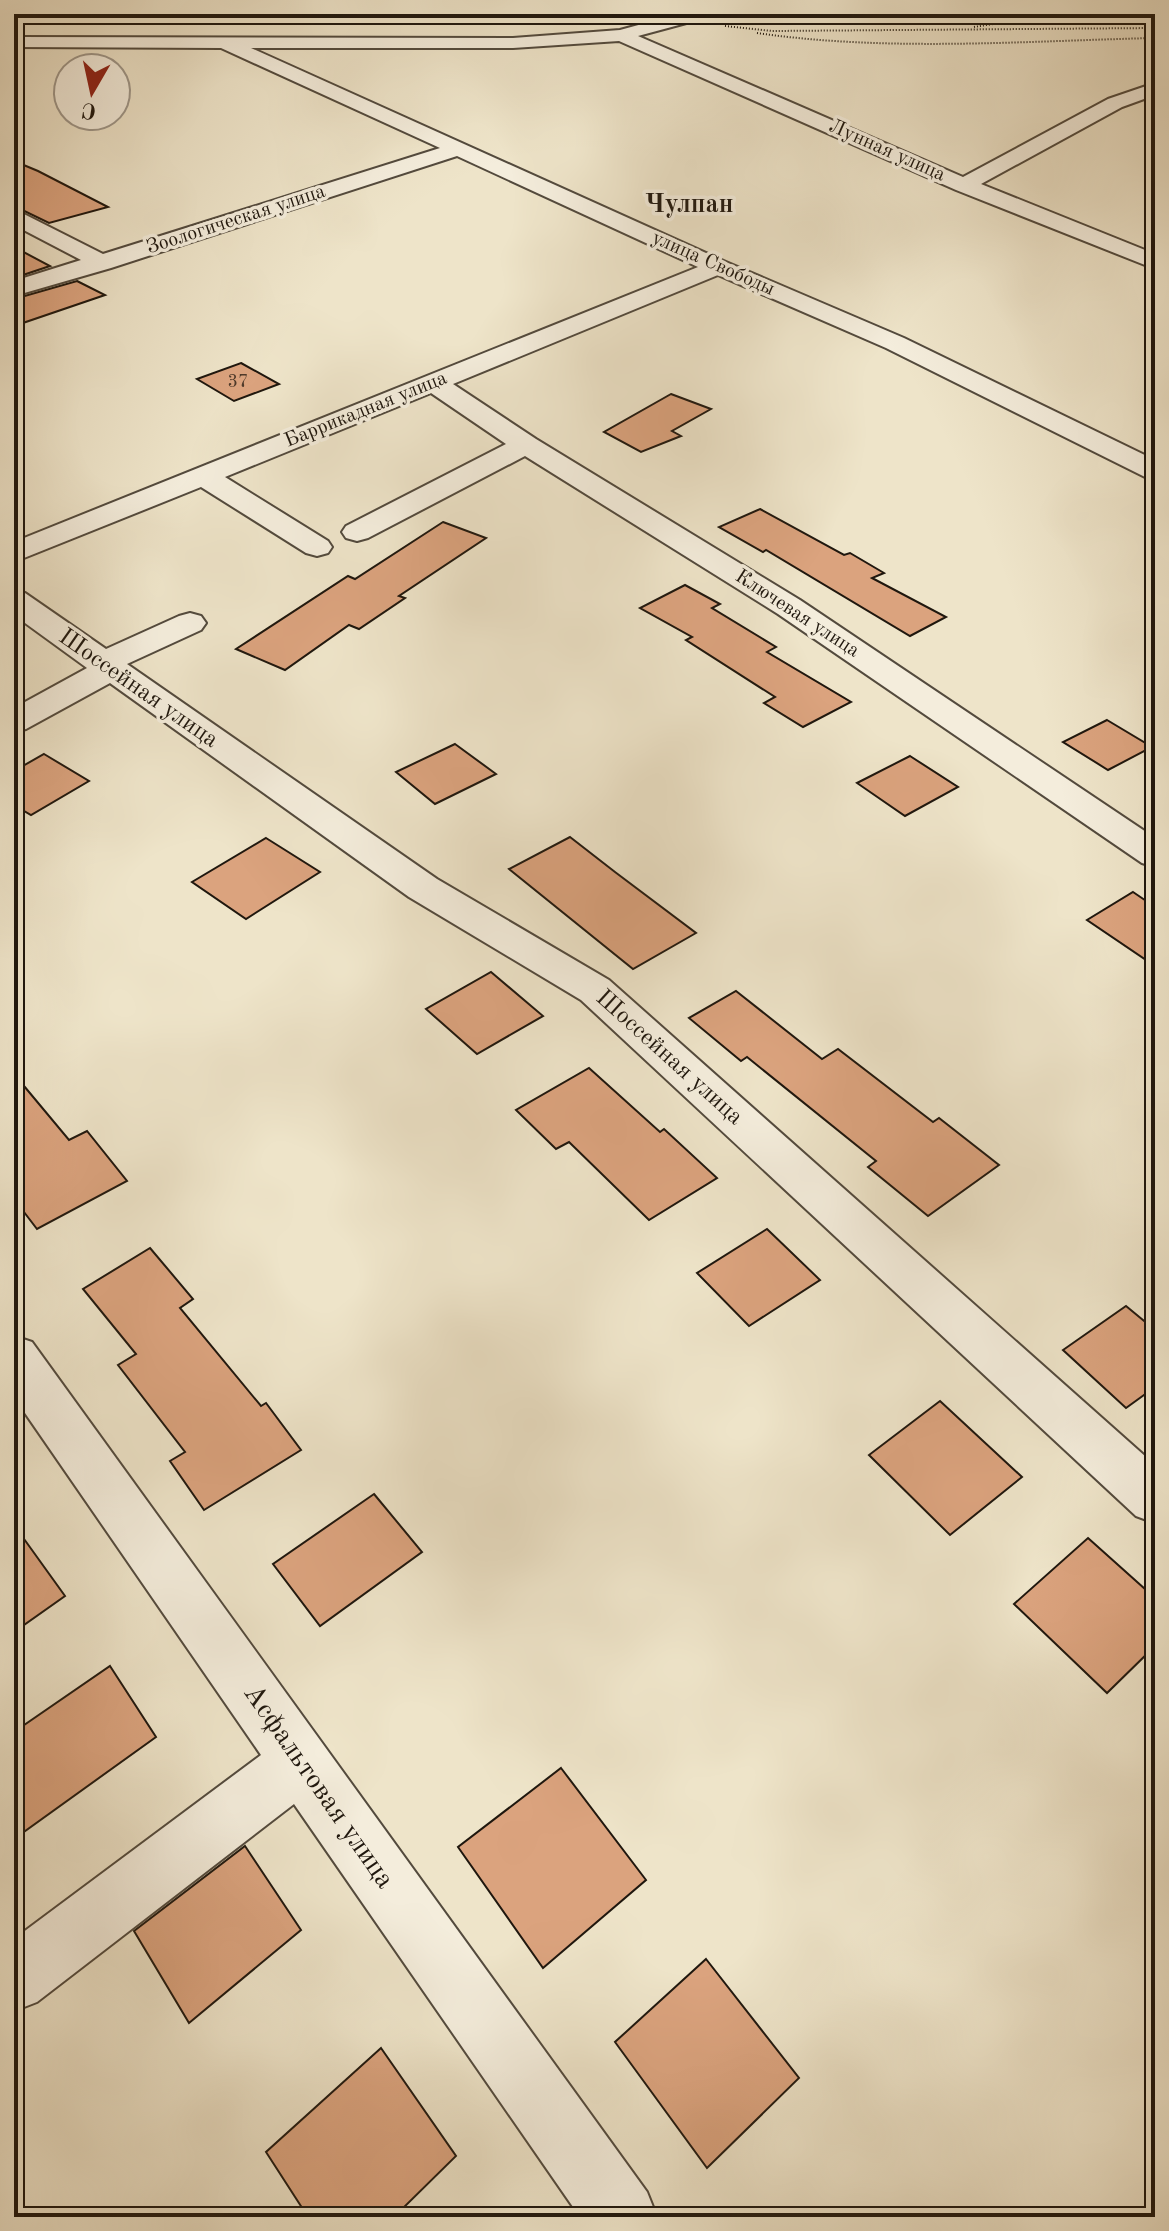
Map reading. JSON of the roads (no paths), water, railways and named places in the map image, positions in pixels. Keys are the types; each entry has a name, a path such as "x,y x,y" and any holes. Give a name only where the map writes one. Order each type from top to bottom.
{"street":[{"path":"14,42 573,41 621,35 693,15"},
{"path":"156,21 198,43"},
{"path":"528,25 573,41"},
{"name":"Лунная улица","path":"621,35 964,185 1155,262"},
{"name":"улица Свободы","path":"225,43 718,267 895,343 1155,471"},
{"path":"964,185 1115,103 1155,89"},
{"path":"1115,103 1142,113"},
{"name":"Зоологическая улица","path":"14,289 458,149"},
{"path":"14,216 103,263"},
{"name":"Баррикадная улица","path":"14,553 718,267"},
{"name":"Ключевая улица","path":"433,383 526,445 789,607 1155,855"},
{"path":"357,532 526,445"},
{"path":"203,476 317,547"},
{"name":"Шоссейная улица","path":"14,600 423,888 595,990 1155,1499"},
{"path":"14,722 106,666 190,623"},
{"name":"Асфальтовая улица","path":"14,1357 622,2217"},
{"path":"14,1979 300,1762"}],"district":[{"name":"Чулпан","path":"689,205"}]}
